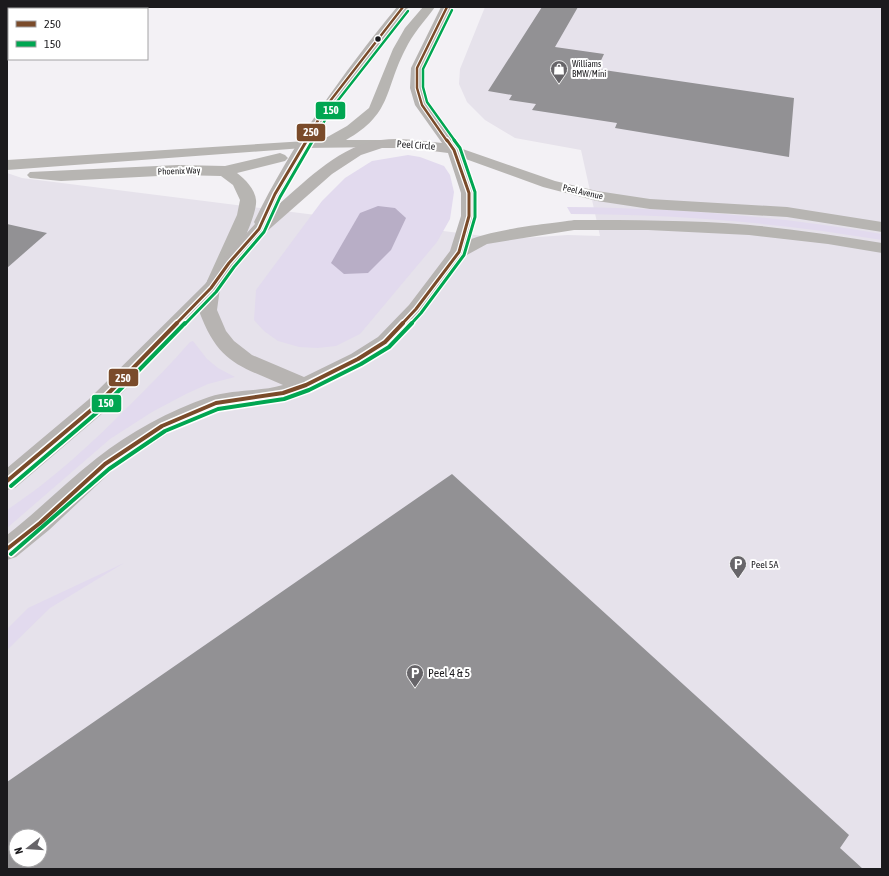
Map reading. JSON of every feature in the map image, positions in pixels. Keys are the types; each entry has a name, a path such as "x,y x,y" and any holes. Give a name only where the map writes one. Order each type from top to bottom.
{"main road":[{"path":"258,229 274,194 313,126 375,41 403,7"},
{"path":"7,549 40,524 105,464 162,426 189,413 216,403 283,393 303,385 358,359 385,342 416,309 459,252 469,216 469,193 453,150 422,105 417,88 417,68 447,7"},
{"name":"Peel Circle","path":"303,385 245,360 227,346 217,333 208,310 213,285 229,263 258,229 326,171 345,158 356,152 381,144 409,144 453,150"},
{"path":"7,481 96,406 213,285"}],"street":[{"path":"324,144 342,136 374,110 382,95 396,55 420,16 429,7"},
{"path":"9,171 68,160 194,143 290,134 313,126"},
{"path":"68,160 300,149 324,144 381,144"},
{"name":"Phoenix Way","path":"9,171 61,176 178,170 225,170 300,149"},
{"name":"Peel Avenue","path":"453,150 543,182 597,196 650,204 718,206 787,212 882,227"},
{"path":"213,285 244,215 248,200 240,183 225,170"},
{"path":"459,252 482,240 574,225 648,225 749,230 828,239 882,248"}],"shaded area":[{"path":"485,7 882,7 882,869 7,869 7,173 22,178 507,239 568,235 600,236 581,150 515,138 485,120 467,102 459,84 460,69"},
{"path":"408,155 420,157 444,166 450,175 454,192 450,219 437,242 360,334 336,346 317,348 299,347 278,341 264,331 254,320 256,290 322,201 345,178 372,161"},
{"path":"378,206 395,208 406,218 391,250 368,273 344,274 331,263 360,213"},
{"path":"567,207 686,211 803,222 882,234 882,240 766,224 610,214 571,214"},
{"path":"193,341 207,359 218,368 235,377 208,384 186,394 152,412 110,439 7,528 7,510 57,473 88,446 147,388 190,342"},
{"path":"124,563 50,608 7,650 7,629 28,608"}],"building":[{"name":"Williams BMW/Mini","path":"542,7 578,7 555,47 604,54 597,69 794,98 789,157 615,128 617,123 532,110 536,104 509,100 512,95 488,91"},
{"path":"7,224 47,233 7,268"},
{"name":"Peel 4 & 5","path":"452,474 849,835 840,848 863,869 7,869 7,782"}],"transit line":[{"name":"250","path":"7,481 96,406 211,288 229,263 259,229 275,194 327,105 403,7"},
{"name":"250","path":"7,549 40,523 105,464 162,426 216,403 283,393 306,385 358,359 385,342 416,309 459,252 469,216 469,193 454,150 422,105 417,88 417,68 447,7"},
{"name":"150","path":"11,554 44,527 109,469 165,431 218,409 284,399 309,390 361,364 389,347 421,313 464,255 475,217 475,192 460,148 427,102 423,87 423,69 452,10"},
{"name":"150","path":"11,486 100,410 216,292 234,267 264,232 280,197 332,108 408,11"}],"place":[{"name":"Williams BMW/Mini","path":"559,84"},
{"name":"Peel 5A","path":"738,579"},
{"name":"Peel 4 & 5","path":"415,688"}]}
